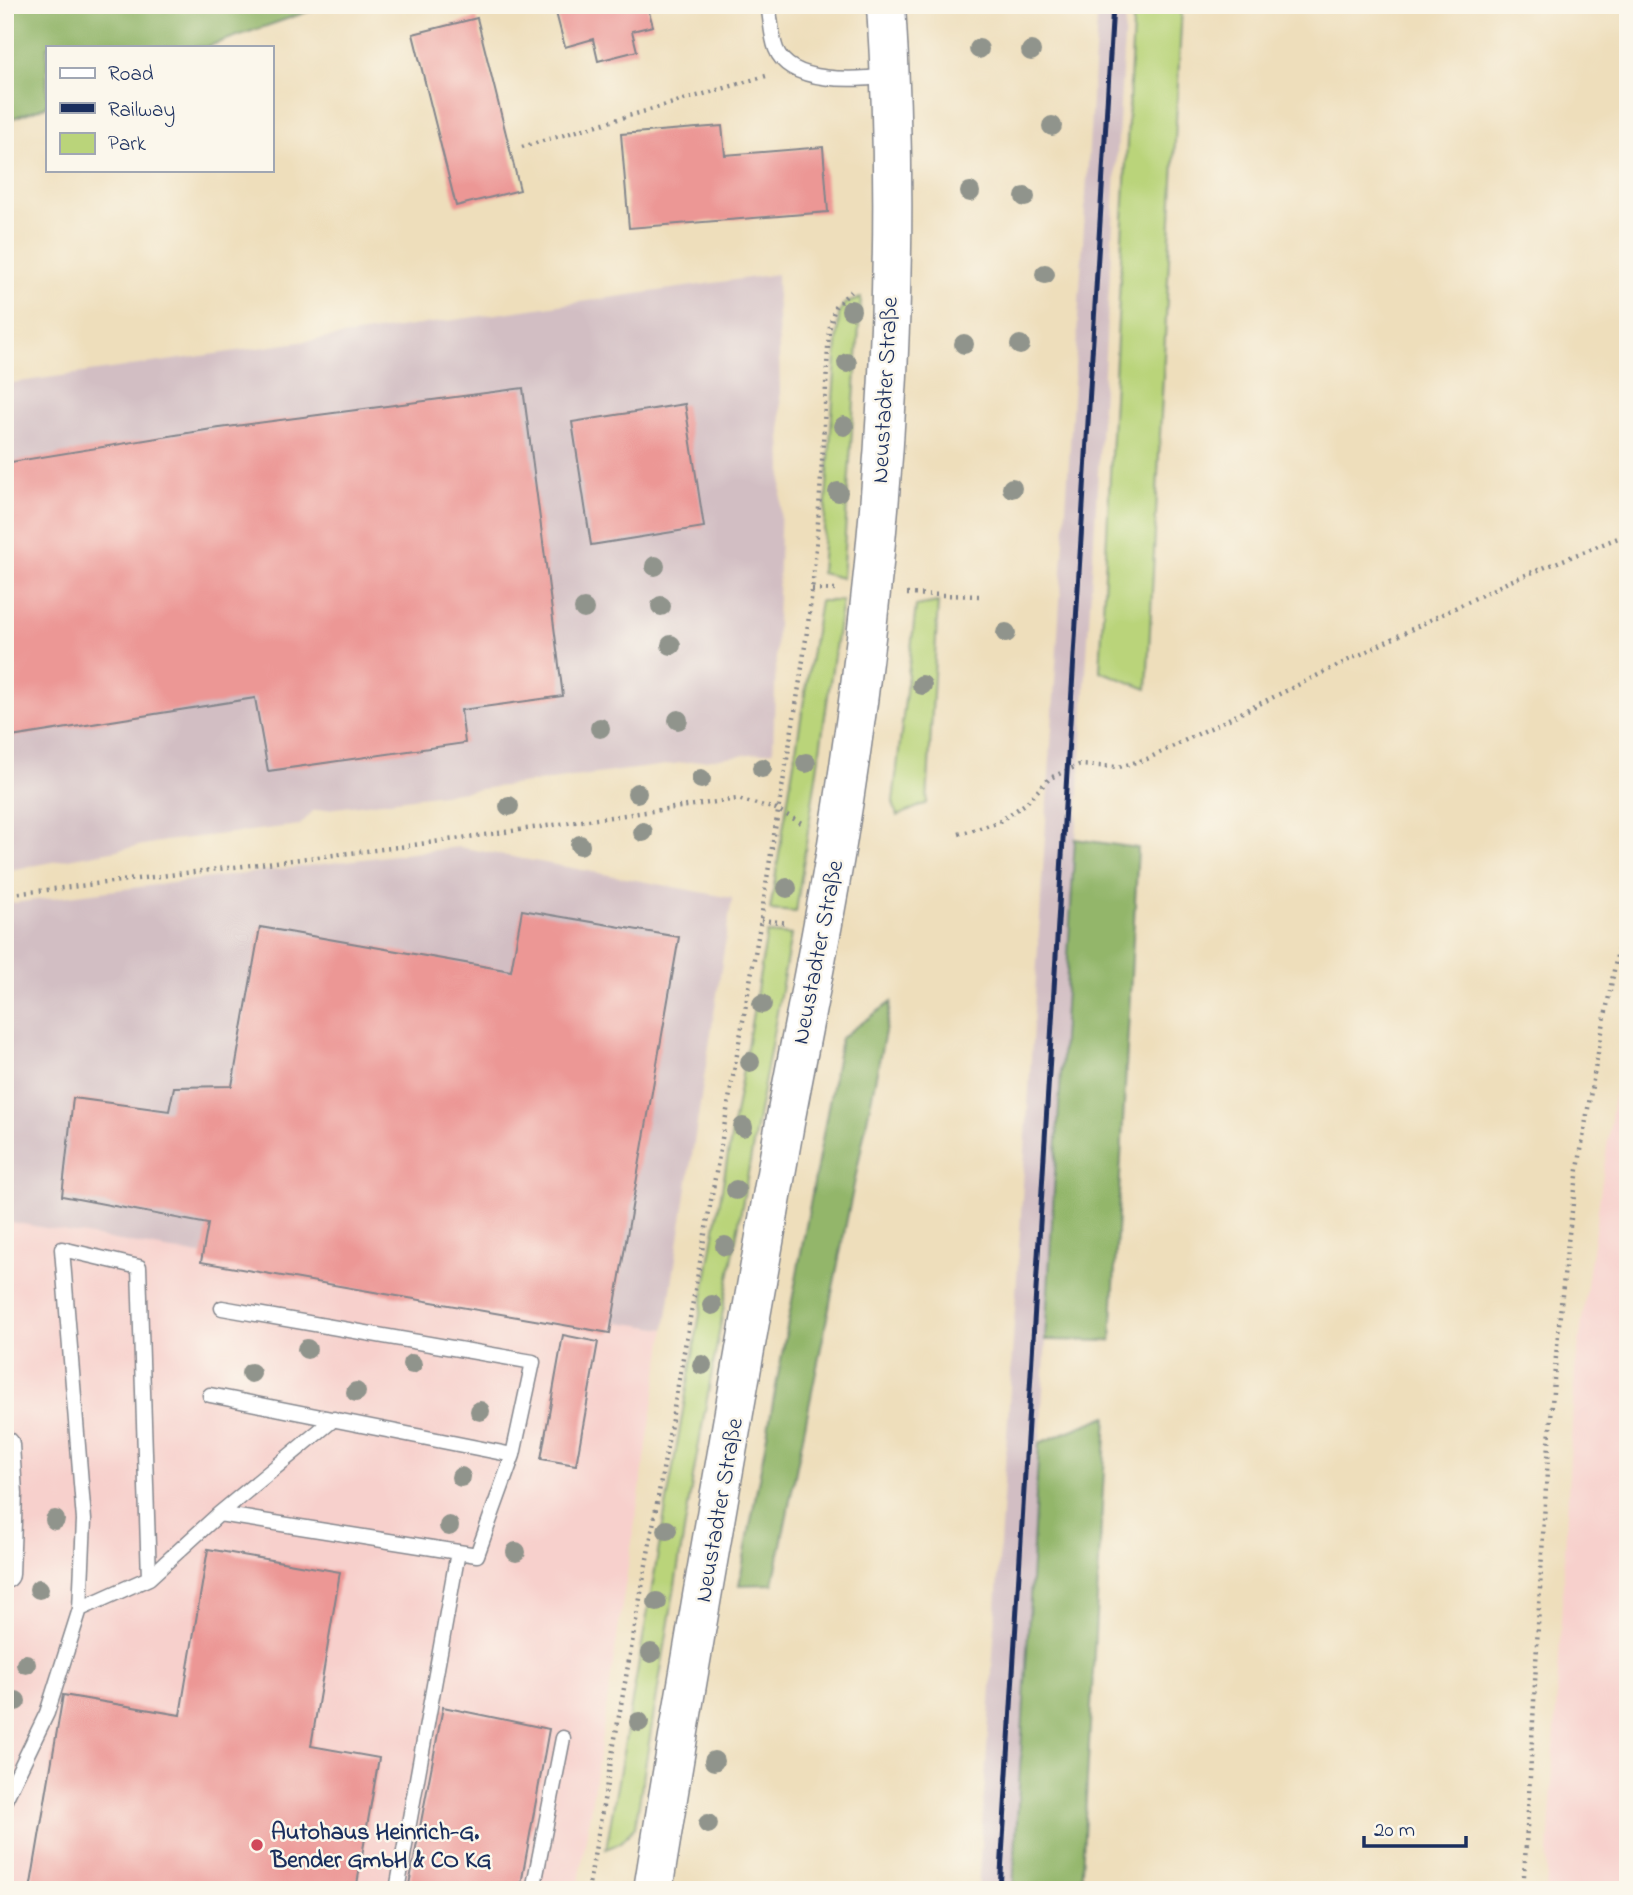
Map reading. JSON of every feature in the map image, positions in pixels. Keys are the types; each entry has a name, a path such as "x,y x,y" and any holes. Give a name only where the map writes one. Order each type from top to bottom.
{"street":[{"name":"Neustadter Straße","path":"653,1890 787,1114 837,844 864,656 887,374 892,240 890,76 886,5"},
{"path":"5,1445 8,1494 5,1574"}],"lane":[{"path":"768,5 777,51 794,68 817,77 862,79 890,76"},
{"path":"5,1800 47,1713 80,1609 84,1520 62,1249 139,1266 149,1578"},
{"path":"219,1514 477,1555 513,1455 533,1362 222,1308"},
{"path":"210,1395 513,1455"},
{"path":"80,1609 149,1578 219,1514 334,1419"},
{"path":"397,1890 458,1552"},
{"path":"533,1890 563,1738"}],"path":[{"path":"522,147 794,68"},
{"path":"588,1890 761,920 776,809 791,743 812,589 830,330 835,307 860,278"},
{"path":"960,834 997,824 1025,804 1050,778 1079,765 1119,767 1147,759 1508,582 1628,534"},
{"path":"900,594 981,596"},
{"path":"5,895 399,847 737,799 776,809"},
{"path":"1523,1890 1553,1396 1569,1237 1582,1136 1628,900"}],"shaded area":[{"path":"1098,5 1126,5 1013,1890 978,1890"},
{"path":"777,274 782,469 773,751 313,811 300,825 165,841 5,871 5,384"},
{"path":"459,847 732,898 665,1329 372,1285 5,1221 5,904"},
{"path":"1628,1000 1628,1890 1546,1890 1575,1369"},
{"path":"5,1220 665,1329 578,1890 5,1890"}],"green space":[{"path":"5,5 327,5 209,46 46,46 46,106 5,121"},
{"path":"1134,5 1182,5 1147,689 1100,671"},
{"path":"861,298 842,578 821,573 839,314 844,304"},
{"path":"820,601 842,601 796,912 770,910"},
{"path":"938,602 927,803 897,816 893,802 916,606"},
{"path":"1075,839 1138,848 1111,1341 1045,1340"},
{"path":"767,933 791,935 694,1471 635,1827 620,1843 606,1849"},
{"path":"891,1002 773,1584 739,1585 841,1038"},
{"path":"1107,1416 1081,1890 1013,1890 1039,1443"}],"building":[{"path":"554,5 647,5 653,26 632,31 637,51 598,61 593,39 565,47"},
{"path":"477,18 520,190 456,206 413,34"},
{"path":"722,126 725,155 823,147 828,212 629,228 621,134"},
{"path":"523,388 563,696 461,710 465,743 268,771 255,698 5,738 5,463 212,429"},
{"path":"685,404 704,527 591,545 572,422"},
{"path":"522,910 679,937 610,1333 201,1262 208,1224 62,1196 73,1098 169,1111 174,1087 232,1086 260,927 511,971"},
{"path":"563,1335 598,1342 576,1465 541,1459"},
{"path":"208,1549 340,1572 311,1746 379,1758 356,1890 30,1890 63,1695 180,1715"},
{"path":"443,1707 549,1729 520,1890 408,1890"}],"railway":[{"path":"1000,1890 1113,5"}],"place":[{"name":"Autohaus Heinrich-G. Bender GmbH & CO KG","path":"257,1845"}]}
